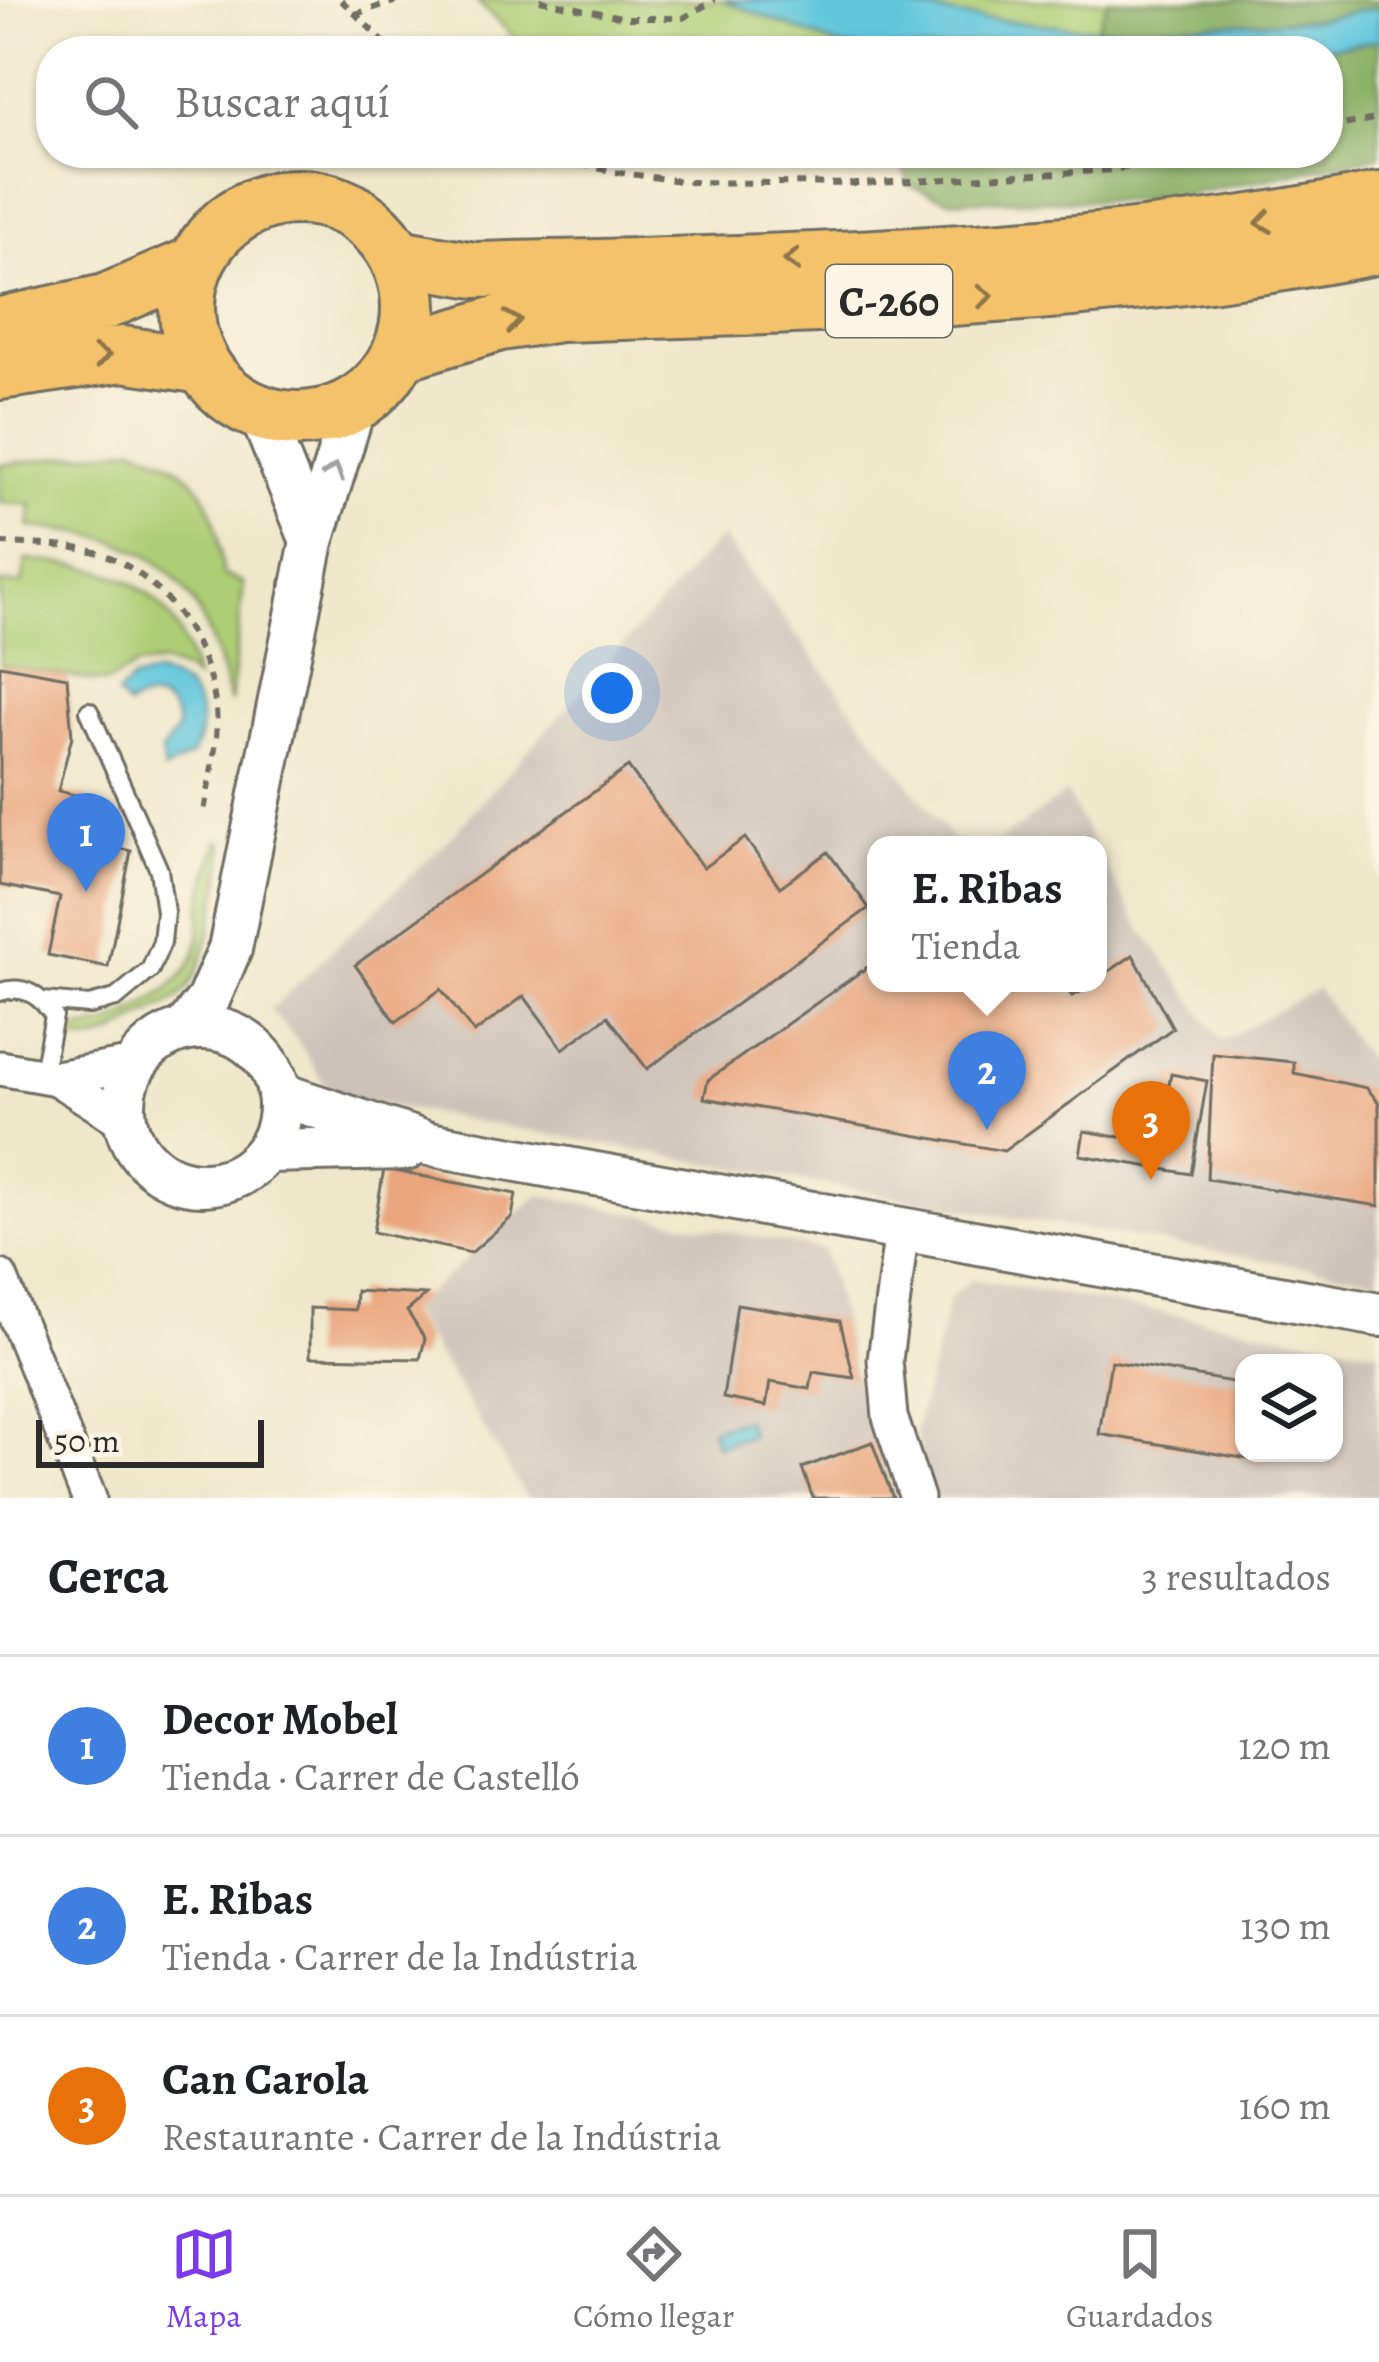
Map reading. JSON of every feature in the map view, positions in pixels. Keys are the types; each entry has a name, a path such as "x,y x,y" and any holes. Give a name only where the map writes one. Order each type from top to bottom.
{"highway":[{"path":"290,196 329,200 360,213 398,257 408,303 400,353 384,380 356,403 322,416 291,419 237,403 214,385 186,322 194,264 207,241 232,218 260,202 290,196"},
{"name":"C-260","path":"398,257 475,270 981,251 1275,221 1379,200"},
{"name":"C-260","path":"400,353 500,322 559,314 1097,287 1278,267 1379,246"},
{"path":"0,326 106,302 194,264"},
{"path":"0,371 123,354 203,367"}],"street":[{"path":"184,1030 208,1000 230,949 312,541 356,403"},
{"path":"260,412 312,541"},
{"path":"230,949 234,1006 246,1041"},
{"path":"216,1029 246,1041 268,1064 279,1094 278,1124 266,1151 244,1172 216,1183 186,1183 158,1171 146,1161 124,1122 124,1092 135,1064 156,1042 184,1030 216,1029"},
{"path":"0,1068 49,1077 135,1064"},
{"path":"49,1077 124,1122"},
{"path":"279,1094 429,1144 1379,1315"},
{"path":"266,1151 356,1151 429,1144"},
{"path":"902,1229 885,1360 890,1417 917,1498"},
{"path":"0,1277 89,1498"}],"lane":[{"path":"0,992 20,989 43,1001 89,1005 116,998 150,970 162,942 165,911 159,870 89,711"},
{"path":"43,1001 54,1016 49,1077"}],"path":[{"path":"341,0 378,36"},
{"path":"356,14 400,0"},
{"path":"540,0 625,18 683,18 716,0"},
{"path":"1343,125 1379,118"},
{"path":"597,168 687,182 858,184 1123,168"},
{"path":"0,543 108,555 159,588 197,642 216,704 215,748 204,813"}],"shaded area":[{"path":"721,536 949,836 867,836 867,992 1107,992 1107,868 1134,918 1222,1041 1317,989 1379,1077 1379,1279 331,1095 297,1040 270,1010 445,843"},
{"path":"1066,793 1089,836 1006,836"},
{"path":"539,1195 824,1250 863,1408 896,1498 527,1498 409,1310"},
{"path":"971,1279 1379,1351 1379,1498 929,1498 915,1431 950,1298"}],"green space":[{"path":"476,0 723,0 814,36 513,36"},
{"path":"869,0 1108,0 1097,29 963,17"},
{"path":"1108,0 1379,0 1379,7 1313,20 1097,29"},
{"path":"1379,40 1379,156 1343,163 1343,45"},
{"path":"902,168 1320,168 1156,201 950,200 911,186"},
{"path":"135,447 178,467 193,480 211,511 223,575 244,583 230,703 204,624 188,594 168,571 143,553 112,541 29,527 32,505 0,503 0,465"},
{"path":"26,560 87,568 136,586 172,621 195,679 162,663 137,666 106,683 0,665 0,583 22,584"},
{"path":"219,841 223,858 218,898 201,962 186,990 108,1036 85,1041 69,1037 68,1032 107,1024 135,1010 169,988 187,969 198,946 205,888"}],"water":[{"path":"723,0 869,0 963,17 1097,29 1313,20 1379,7 1379,40 1343,45 1343,36 814,36"},
{"path":"155,674 181,684 200,716 191,756 164,771 161,752 177,731 173,712 154,699 128,707 117,695 133,680"},
{"path":"745,1419 751,1435 716,1446 711,1429"}],"building":[{"path":"0,665 67,677 72,736 58,791 87,798 77,838 131,851 108,967 48,955 60,897 0,885"},
{"path":"628,767 703,868 745,838 780,887 828,852 867,905 647,1069 608,1016 563,1049 524,996 474,1033 441,989 396,1022 355,965"},
{"path":"1133,955 1173,1028 1004,1151 704,1098 708,1080 867,967 867,992 1069,992 1072,996 1107,992 1107,973"},
{"path":"1213,1054 1294,1062 1294,1073 1367,1088 1379,1103 1379,1206 1207,1179"},
{"path":"1171,1074 1207,1081 1191,1174 1080,1155 1084,1131 1120,1137 1123,1116 1162,1123"},
{"path":"384,1169 516,1194 512,1217 471,1253 373,1232"},
{"path":"356,1291 426,1295 407,1311 425,1339 420,1359 310,1357 310,1308 355,1310"},
{"path":"737,1304 840,1321 854,1378 813,1372 810,1389 770,1382 766,1406 723,1398"},
{"path":"1111,1361 1235,1382 1235,1457 1099,1434"},
{"path":"872,1442 893,1498 813,1498 802,1468"}],"place":[{"name":"Decor Mobel","path":"86,892"},
{"name":"E. Ribas","path":"987,1130"},
{"name":"Can Carola","path":"1151,1180"}]}
